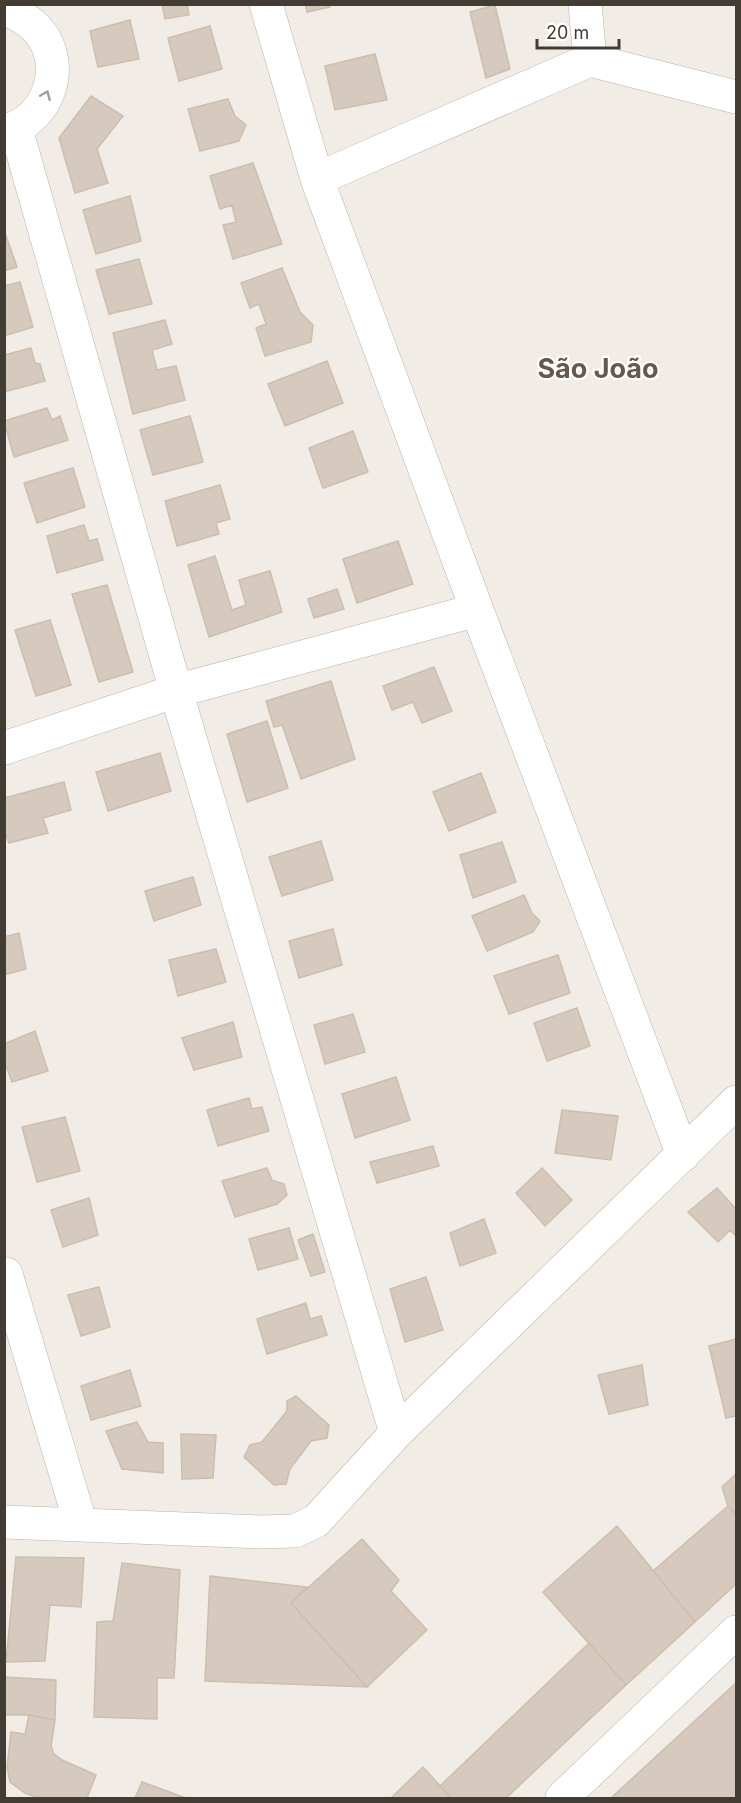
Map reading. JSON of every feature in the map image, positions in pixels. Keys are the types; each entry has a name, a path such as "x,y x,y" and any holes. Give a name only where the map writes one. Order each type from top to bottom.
{"street":[{"path":"266,4 317,179 683,1155"},
{"path":"585,4 590,60"},
{"path":"4,9 19,14 36,28 45,40 52,61 53,79 46,100 34,117 10,130 396,1433"},
{"path":"317,179 590,60 736,97"},
{"path":"4,748 176,691 477,610"},
{"path":"4,1522 260,1532 295,1531 316,1521 396,1433 736,1102"},
{"path":"5,1276 81,1525"},
{"path":"562,1798 736,1632"}],"building":[{"path":"162,4 187,4 189,15 165,19"},
{"path":"305,4 329,4 330,7 307,12"},
{"path":"495,5 510,69 486,78 470,12"},
{"path":"130,20 139,59 98,67 90,31"},
{"path":"210,26 222,69 179,81 168,38"},
{"path":"375,54 387,100 335,110 325,66"},
{"path":"91,96 123,116 97,149 108,183 75,193 59,138"},
{"path":"228,99 235,116 246,125 239,141 200,151 188,109"},
{"path":"253,163 282,244 233,259 223,225 236,222 232,205 220,209 210,176"},
{"path":"130,196 141,241 96,254 83,210"},
{"path":"4,230 17,267 4,271"},
{"path":"139,259 152,304 109,314 96,270"},
{"path":"282,268 300,312 313,325 311,342 265,356 256,328 266,324 259,304 250,308 241,283"},
{"path":"20,282 33,327 4,336 4,286"},
{"path":"165,320 172,344 152,350 157,370 176,366 185,400 133,414 113,333"},
{"path":"31,348 35,363 40,364 45,381 4,392 4,355"},
{"path":"327,361 343,403 285,426 268,384"},
{"path":"47,408 52,420 60,416 68,440 14,457 4,421"},
{"path":"190,416 203,462 153,475 140,430"},
{"path":"353,431 368,472 323,488 309,448"},
{"path":"73,468 85,507 37,523 24,483"},
{"path":"220,485 230,519 216,523 219,534 177,546 165,501"},
{"path":"84,525 89,541 97,539 103,560 57,573 47,536"},
{"path":"398,541 413,584 357,603 343,559"},
{"path":"215,556 232,610 246,605 239,580 270,571 282,612 209,637 188,565"},
{"path":"107,585 133,672 99,682 72,594"},
{"path":"337,589 344,609 314,618 308,599"},
{"path":"50,620 71,685 36,696 15,630"},
{"path":"434,667 452,711 422,723 413,702 392,710 383,686"},
{"path":"331,681 355,759 301,779 282,725 274,727 266,701"},
{"path":"267,721 288,788 247,802 227,734"},
{"path":"160,753 171,791 108,811 96,772"},
{"path":"481,773 496,812 449,831 433,792"},
{"path":"64,782 71,810 43,818 48,833 9,843 4,830 4,798"},
{"path":"321,841 333,880 282,896 269,857"},
{"path":"502,842 516,882 473,898 460,855"},
{"path":"193,877 201,905 154,921 145,891"},
{"path":"524,895 532,913 540,921 533,932 487,951 472,916"},
{"path":"333,929 342,965 299,978 289,941"},
{"path":"19,933 26,969 4,975 4,937"},
{"path":"216,949 226,982 178,996 169,960"},
{"path":"558,955 570,993 509,1014 494,976"},
{"path":"577,1008 590,1046 547,1061 534,1023"},
{"path":"353,1014 365,1052 325,1064 314,1025"},
{"path":"233,1022 242,1057 194,1070 182,1038"},
{"path":"35,1031 48,1071 12,1082 4,1060 4,1044"},
{"path":"396,1077 410,1120 355,1138 342,1094"},
{"path":"249,1098 252,1109 262,1107 269,1131 218,1146 207,1110"},
{"path":"562,1110 618,1116 611,1160 555,1153"},
{"path":"65,1117 80,1171 37,1182 22,1127"},
{"path":"433,1146 439,1166 377,1183 370,1162"},
{"path":"267,1168 272,1180 284,1184 287,1195 277,1204 235,1217 222,1181"},
{"path":"542,1168 572,1200 545,1226 516,1193"},
{"path":"717,1188 736,1209 736,1236 730,1230 718,1242 688,1212"},
{"path":"89,1198 98,1235 63,1247 51,1210"},
{"path":"484,1219 496,1253 460,1266 450,1233"},
{"path":"289,1228 298,1259 258,1270 249,1239"},
{"path":"313,1234 325,1272 311,1276 298,1240"},
{"path":"426,1277 443,1330 405,1342 390,1289"},
{"path":"99,1287 110,1327 81,1336 68,1295"},
{"path":"306,1303 310,1319 321,1316 327,1335 267,1354 257,1319"},
{"path":"736,1339 736,1416 726,1418 709,1346"},
{"path":"642,1365 648,1405 609,1414 598,1375"},
{"path":"130,1370 141,1406 91,1420 81,1386"},
{"path":"296,1396 329,1425 327,1438 311,1441 290,1469 286,1484 274,1485 244,1457 250,1445 262,1442 287,1411 287,1401"},
{"path":"137,1422 148,1442 163,1443 163,1473 122,1469 106,1431"},
{"path":"181,1434 216,1435 213,1478 182,1479"},
{"path":"736,1474 736,1515 728,1506 722,1487"},
{"path":"728,1506 736,1515 736,1584 695,1622 653,1571"},
{"path":"617,1526 695,1622 626,1685 543,1592"},
{"path":"362,1539 399,1580 391,1591 427,1630 367,1687 291,1603"},
{"path":"16,1557 84,1558 81,1607 50,1605 45,1661 6,1662"},
{"path":"122,1563 180,1570 174,1678 157,1678 157,1719 94,1717 97,1622 113,1621"},
{"path":"210,1576 307,1587 291,1603 367,1687 205,1681"},
{"path":"589,1643 626,1685 506,1798 451,1798 440,1786"},
{"path":"4,1677 56,1680 55,1720 29,1715 4,1715"},
{"path":"736,1683 736,1798 611,1798"},
{"path":"29,1715 55,1720 51,1746 54,1754 96,1775 87,1798 39,1798 25,1793 10,1782 7,1767 11,1732 25,1734"},
{"path":"423,1767 451,1798 391,1798"},
{"path":"142,1782 186,1798 135,1798"}],"district":[{"name":"São João","path":"598,368"}]}
